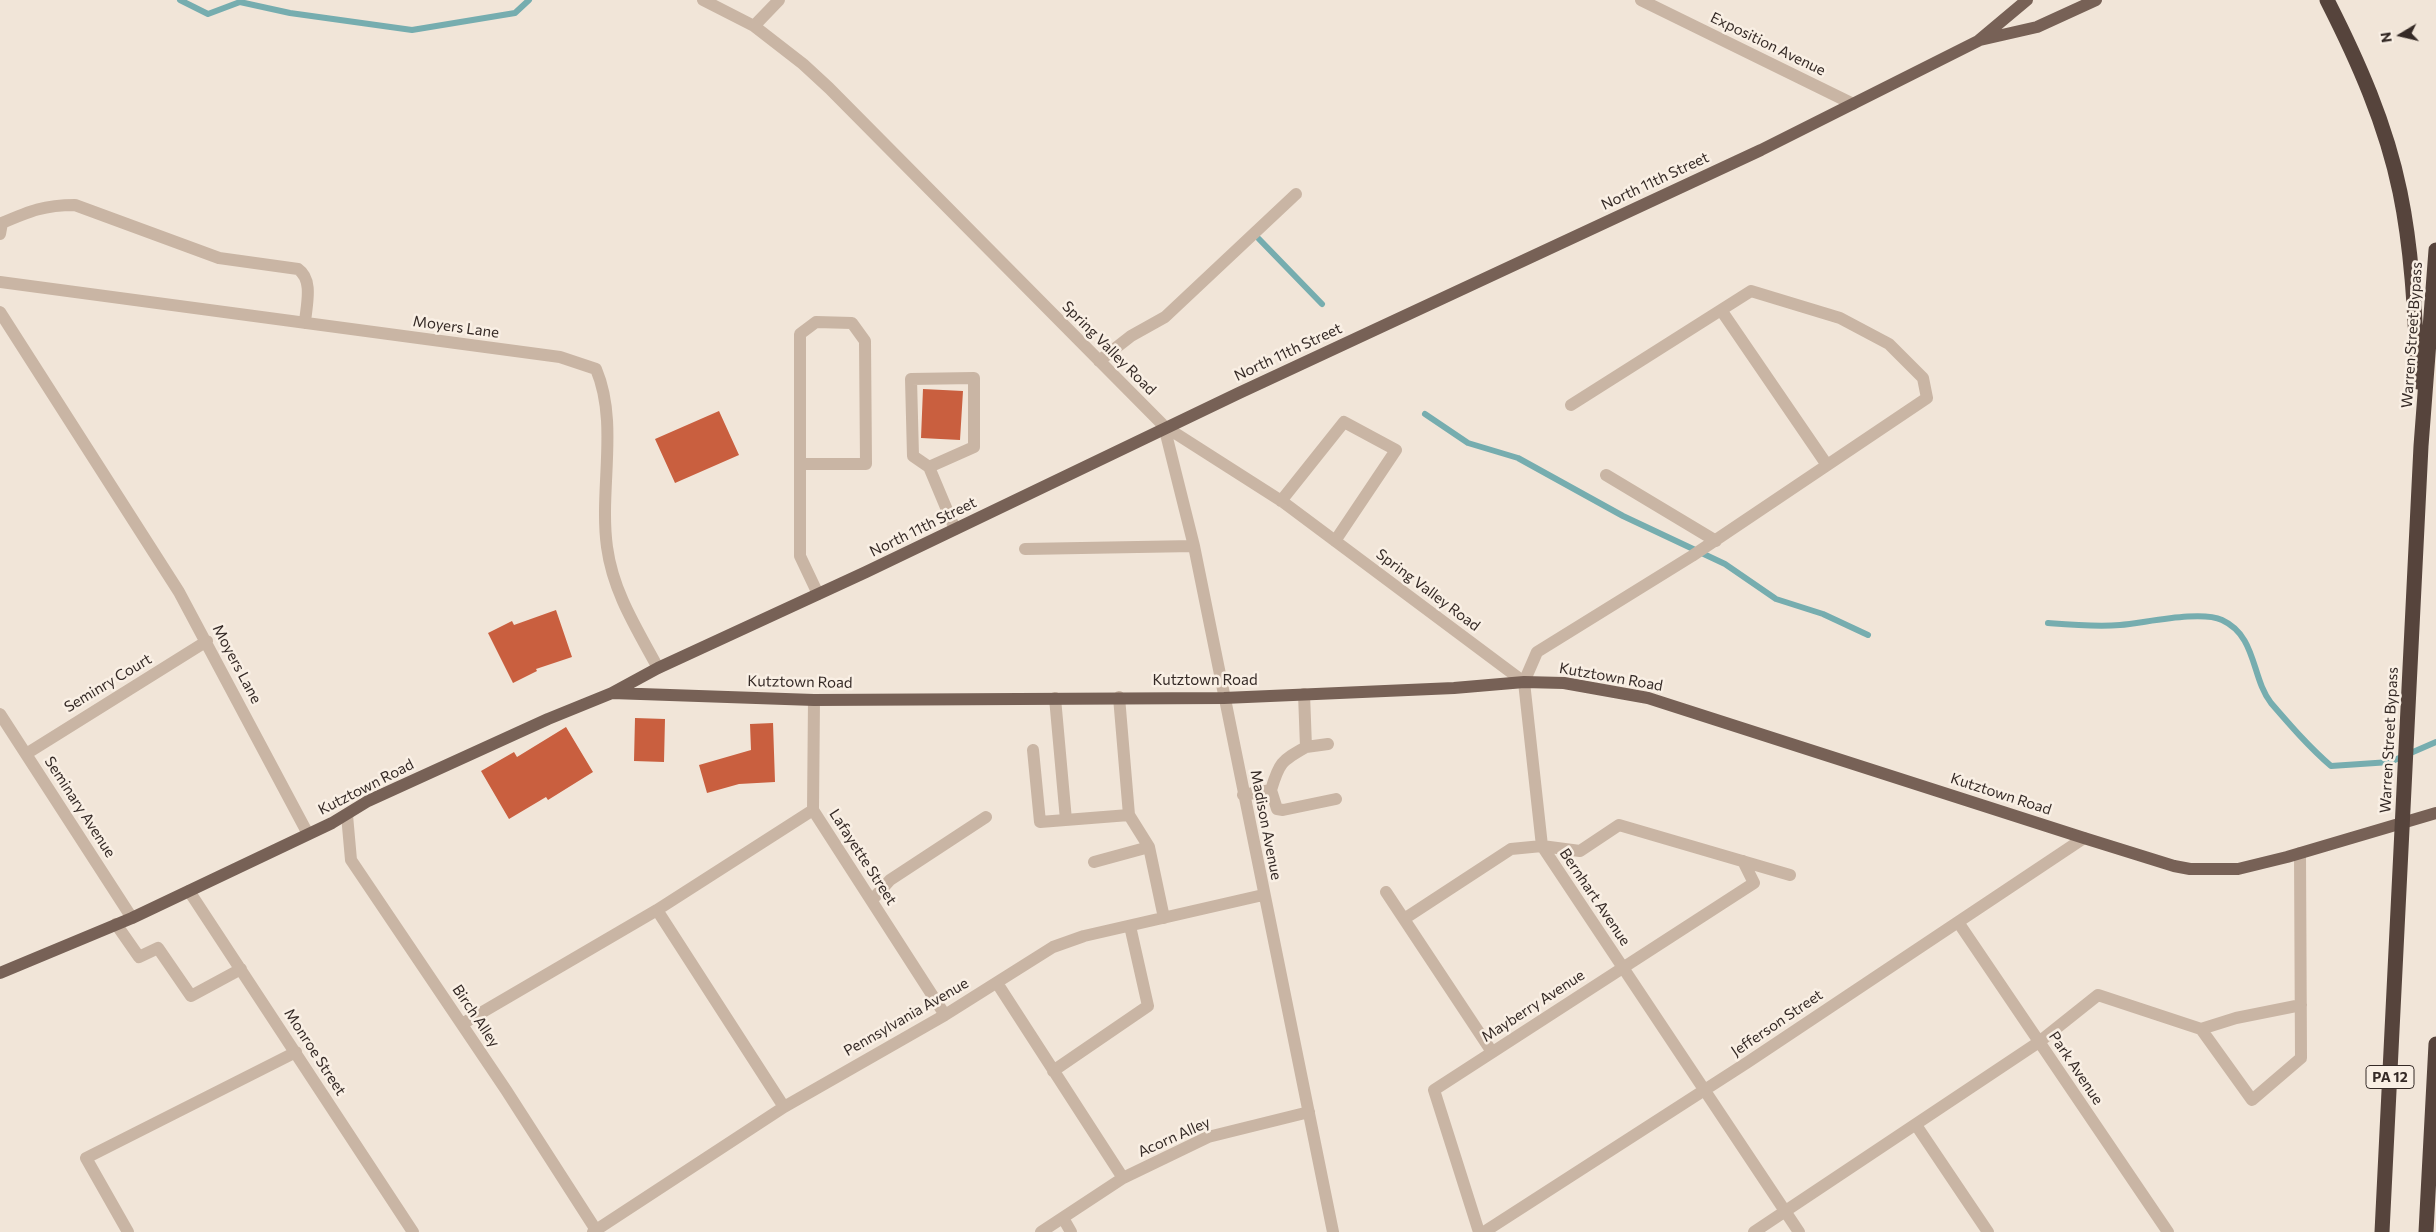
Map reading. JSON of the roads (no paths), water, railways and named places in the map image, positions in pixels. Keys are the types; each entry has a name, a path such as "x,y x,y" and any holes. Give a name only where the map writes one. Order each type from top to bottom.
{"highway":[{"path":"2327,0 2370,94 2382,127 2400,191 2413,284 2421,446"},
{"name":"Warren Street Bypass","path":"2382,1232 2421,446 2436,250"},
{"name":"PA 12","path":"2427,1230 2436,1044"}],"main road":[{"name":"North 11th Street","path":"612,693 658,668 955,529 1239,392 1761,150 1978,40 2027,0"},
{"name":"North 11th Street","path":"1978,40 2037,27 2096,0"},
{"name":"Kutztown Road","path":"0,973 132,918 347,815 368,800 548,719 612,693 814,700 1119,697 1224,698 1454,688 1524,682 1564,683 1648,698 2084,838 2174,866 2190,869 2238,868 2300,854 2436,813"}],"street":[{"name":"Spring Valley Road","path":"703,0 754,26 803,64 829,88 1164,426 1281,501 1524,682"},
{"path":"754,26 779,0"},
{"name":"Exposition Avenue","path":"1641,0 1853,104"},
{"path":"1099,361 1131,336 1165,316 1296,194"},
{"path":"1,226 25,213 50,205 75,205 219,258 298,269 304,273 307,282 305,323"},
{"name":"Moyers Lane","path":"0,282 560,357 596,369 604,387 607,407 605,519 610,563 620,598 658,668"},
{"name":"Bernhart Avenue","path":"1721,310 1751,291 1840,318 1889,344 1923,378 1927,398 1716,541 1536,652 1524,682 1542,846 1799,1232"},
{"path":"1571,405 1721,310 1827,465"},
{"name":"Moyers Lane","path":"0,312 179,592 207,641 308,834"},
{"path":"800,464 866,464 865,342 852,323 816,322 800,334 800,464 800,556 818,594"},
{"path":"929,467 974,447 974,378 911,378 913,456 929,467 955,529"},
{"path":"1281,501 1344,422 1396,450 1335,541"},
{"name":"Madison Avenue","path":"1164,426 1194,546 1263,895 1334,1232"},
{"path":"1606,475 1716,541"},
{"path":"1024,548 1194,546"},
{"name":"Seminry Court","path":"26,754 207,641"},
{"path":"1304,694 1306,747"},
{"path":"1119,697 1128,815 1148,846 1164,918"},
{"path":"1055,698 1066,820"},
{"name":"Lafayette Street","path":"814,700 813,810 945,1015"},
{"name":"Seminary Avenue","path":"0,714 132,918"},
{"path":"1328,744 1306,747 1290,756 1278,766 1271,790 1277,809 1283,810 1336,799"},
{"path":"1033,750 1040,822 1128,815"},
{"path":"1243,795 1271,790"},
{"path":"462,1024 657,910 813,810"},
{"name":"Birch Alley","path":"347,815 351,860 462,1024 595,1231"},
{"path":"872,900 890,880 986,817"},
{"path":"1404,918 1511,849 1542,846 1580,850 1619,826 1790,875"},
{"name":"Jefferson Street","path":"1484,1232 1704,1090 2084,838"},
{"path":"1094,862 1148,846"},
{"path":"2201,1029 2252,1100 2301,1058 2300,854"},
{"name":"Mayberry Avenue","path":"1479,1232 1434,1090 1754,883 1743,861"},
{"name":"Monroe Street","path":"189,891 414,1232"},
{"path":"1386,892 1492,1052"},
{"name":"Pennsylvania Avenue","path":"595,1231 784,1107 945,1015 1053,947 1084,936 1263,895"},
{"path":"657,910 784,1107"},
{"name":"Park Avenue","path":"1958,922 2168,1232"},
{"path":"116,924 139,958 158,948 191,996 241,969"},
{"path":"1053,1071 1148,1006 1130,926"},
{"path":"997,983 1122,1178"},
{"path":"1754,1232 2039,1042 2098,995 2201,1029 2236,1018 2301,1005"},
{"path":"128,1232 86,1158 296,1052"},
{"name":"Acorn Alley","path":"1041,1232 1122,1178 1208,1137 1309,1112"},
{"path":"1916,1125 1988,1232"},
{"path":"1062,1218 1071,1232"}],"waterway":[{"path":"180,0 208,14 240,2 290,13 412,30 515,13 529,0"},
{"path":"1259,239 1322,304"},
{"path":"1425,414 1468,443 1518,458 1623,516 1725,564 1776,599 1823,614 1868,635"},
{"path":"2048,623 2111,626 2200,616 2222,620 2233,627 2248,646 2260,681 2271,703 2307,744 2331,766 2390,762 2436,742"}]}
